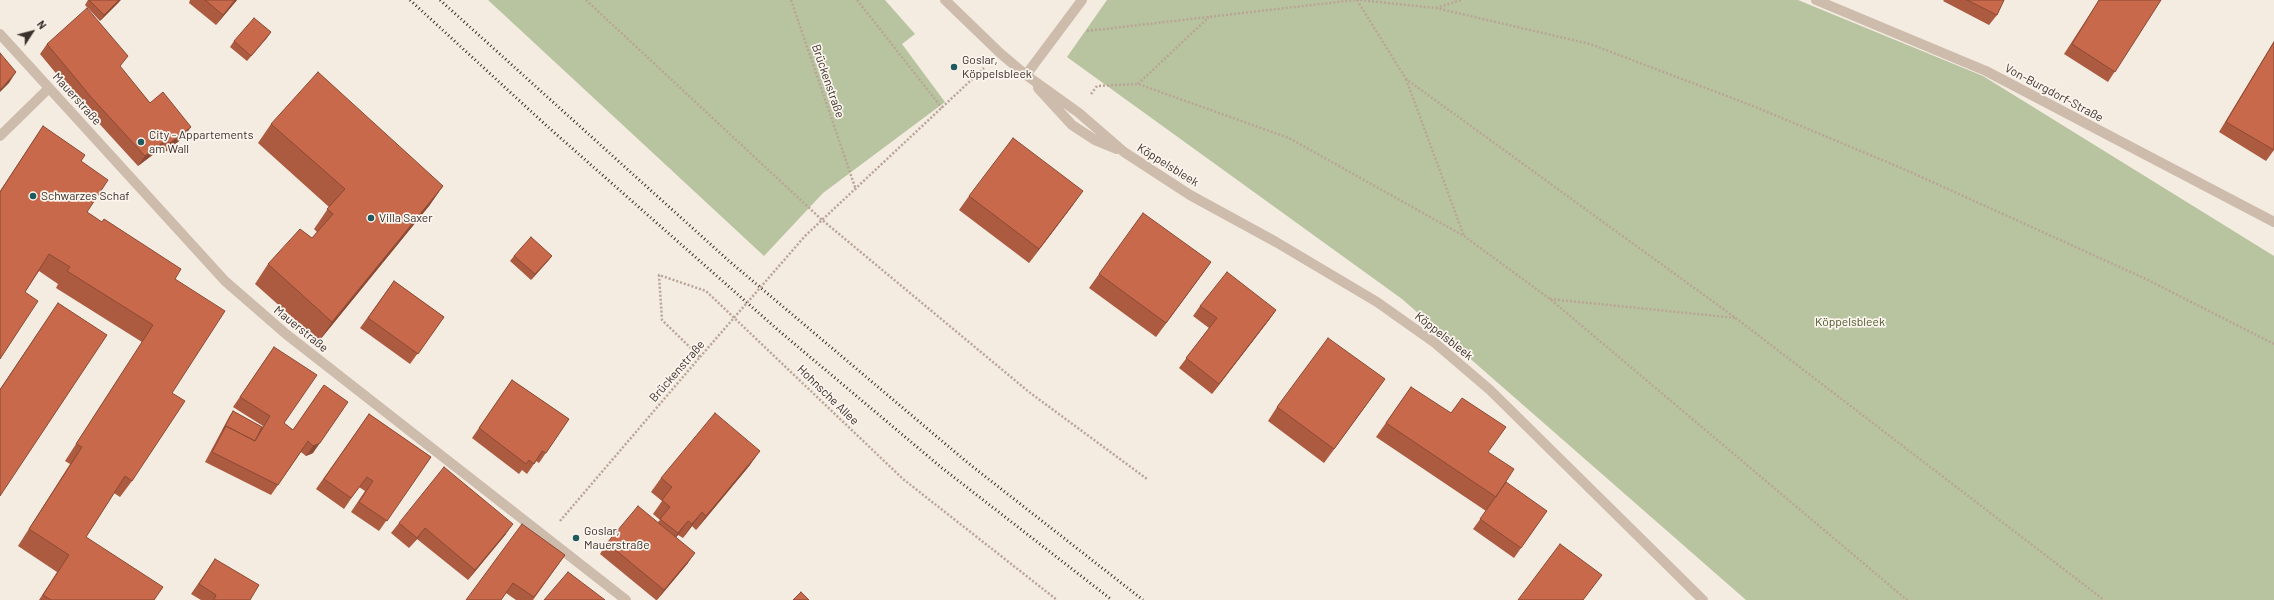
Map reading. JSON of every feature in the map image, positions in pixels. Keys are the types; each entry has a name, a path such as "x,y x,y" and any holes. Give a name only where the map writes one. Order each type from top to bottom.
{"street":[{"path":"946,0 1000,53 1026,75 1082,0"},
{"name":"Von-Burgdorf-Straße","path":"1816,0 1986,71 2274,222"},
{"name":"Mauerstraße","path":"0,34 225,281 286,334 626,600"},
{"name":"Köppelsbleek","path":"1026,75 1079,113 1124,152 1190,194 1276,242 1377,302 1435,343 1490,390 1703,600"},
{"name":"Köppelsbleek","path":"1026,75 1072,125 1095,140 1124,152"},
{"path":"0,136 49,88"}],"path":[{"path":"586,0 821,219 1029,392 1147,479"},
{"name":"Brückenstraße","path":"791,0 856,190"},
{"path":"857,0 942,108"},
{"path":"1057,34 1357,0 1436,8 1590,44 1753,106 1906,170 2146,279 2274,344"},
{"path":"1357,0 1406,79 1464,236"},
{"path":"1436,8 1461,0"},
{"path":"1138,84 1209,17"},
{"name":"Brückenstraße","path":"547,537 804,236 821,219 856,190 1000,53"},
{"path":"1406,79 1737,319 2104,600"},
{"path":"1079,113 1096,86 1138,84 1289,138 1464,236 1550,299 1907,600"},
{"name":"Hohnsche Allee","path":"700,357 662,320 659,275 706,291 903,479 1057,600"},
{"path":"1550,299 1737,319"}],"green space":[{"path":"488,0 885,0 915,34 902,44 945,102 823,193 764,256"},
{"name":"Köppelsbleek","path":"1107,0 1798,0 1983,76 2274,256 2274,600 1746,600 1402,299 1067,57"}],"building":[{"path":"89,0 119,0 104,15"},
{"path":"205,0 235,0 223,15"},
{"path":"1967,0 2004,0 1997,15"},
{"path":"2099,0 2161,0 2115,72 2072,44"},
{"path":"87,8 128,56 120,66 150,103 163,92 191,127 170,143 166,140 145,156 91,97 47,44"},
{"path":"254,18 271,32 251,56 234,41"},
{"path":"2274,42 2274,150 2226,122"},
{"path":"0,53 16,72 0,90"},
{"name":"Villa Saxer","path":"318,72 443,186 332,322 268,264 300,229 312,238 333,214 327,209 345,189 271,124"},
{"path":"43,126 85,155 81,161 108,180 87,212 102,222 104,219 181,269 175,279 225,311 172,393 185,401 132,481 125,476 86,537 163,587 154,600 51,600 43,595 69,555 29,529 82,447 76,444 153,325 67,271 70,267 49,254 25,292 38,301 0,359 0,192"},
{"path":"1013,138 1083,191 1039,249 969,196"},
{"path":"1143,213 1211,262 1166,323 1099,274"},
{"path":"531,237 552,256 535,274 514,256"},
{"path":"1227,272 1276,310 1219,384 1186,358 1217,318 1200,306"},
{"path":"394,281 444,317 418,354 368,318"},
{"path":"58,303 107,335 0,496 0,390"},
{"path":"1328,338 1385,379 1334,449 1277,407"},
{"path":"274,347 317,375 284,423 293,430 324,385 348,402 320,443 313,446 308,441 278,485 212,452 226,426 255,441 270,416 240,397"},
{"path":"512,380 569,419 546,453 542,451 534,464 529,460 526,464 479,428"},
{"path":"1411,387 1451,413 1462,398 1506,427 1488,452 1514,469 1496,497 1386,423"},
{"path":"233,411 262,427 255,441 226,426 223,430"},
{"path":"715,413 760,451 706,516 702,512 692,524 688,521 678,533 660,519 670,507 662,500 672,487 661,478"},
{"path":"369,414 431,457 387,521 359,502 373,481 367,477 351,498 324,479"},
{"path":"444,467 513,524 475,570 425,528 417,538 399,523"},
{"path":"1506,482 1547,511 1521,548 1480,519"},
{"path":"638,506 695,553 664,590 607,543"},
{"path":"522,524 565,555 534,597 513,583 501,600 466,600"},
{"path":"1560,544 1602,575 1583,600 1518,600"},
{"path":"215,559 259,585 250,600 214,600 216,595 199,584"},
{"path":"568,572 605,600 544,600"},
{"path":"801,592 809,600 793,600"}],"railway":[{"path":"410,0 548,127 778,330 942,468 1112,600"},
{"path":"440,0 729,261 968,463 1143,600"}],"place":[{"name":"Goslar, Köppelsbleek","path":"954,67"},
{"name":"City - Appartements am Wall","path":"141,142"},
{"name":"Schwarzes Schaf","path":"33,196"},
{"name":"Villa Saxer","path":"371,218"},
{"name":"Goslar, Mauerstraße","path":"576,538"}]}
